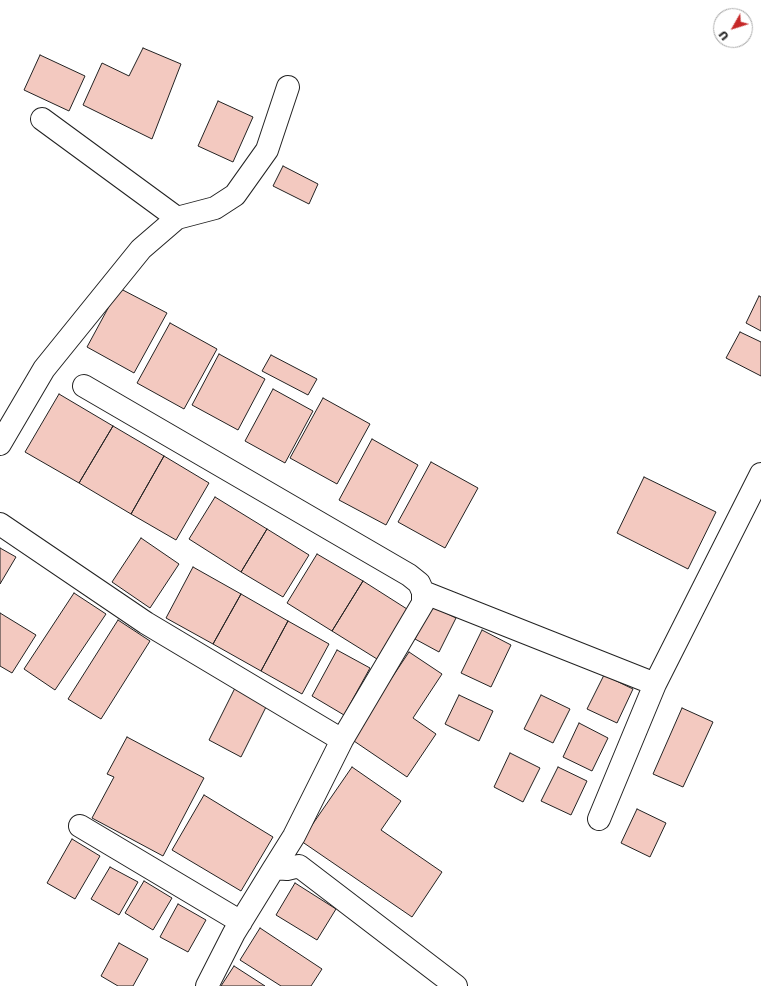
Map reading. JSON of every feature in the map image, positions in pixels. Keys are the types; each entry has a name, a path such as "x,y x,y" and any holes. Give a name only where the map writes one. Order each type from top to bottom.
{"street":[{"path":"0,444 44,369 141,249 177,218 215,208 234,195 267,150 288,87"},
{"path":"42,119 177,218"},
{"path":"84,386 409,575 419,583 423,592 423,603 342,740 294,836 234,933 207,986"},
{"path":"599,819 655,684 761,474"},
{"path":"0,524 146,623 342,740"},
{"path":"423,592 655,684"},
{"path":"80,826 241,922"},
{"path":"274,868 287,870 299,866 456,986"}],"building":[{"path":"143,48 181,64 152,139 83,105 102,63 129,76"},
{"path":"40,55 85,76 69,111 24,90"},
{"path":"218,101 253,117 233,162 198,146"},
{"path":"283,166 318,184 309,204 273,186"},
{"path":"119,288 167,313 134,373 87,347"},
{"path":"759,296 761,297 761,331 746,323"},
{"path":"170,323 217,349 184,409 137,383"},
{"path":"740,332 761,342 761,376 726,358"},
{"path":"219,354 265,379 238,430 192,405"},
{"path":"271,355 317,379 308,395 262,371"},
{"path":"273,389 313,411 285,463 245,441"},
{"path":"59,394 113,426 79,483 25,452"},
{"path":"323,398 370,424 337,484 290,458"},
{"path":"113,426 164,456 131,514 79,483"},
{"path":"372,439 418,465 386,525 339,500"},
{"path":"164,456 209,483 176,540 131,514"},
{"path":"431,462 478,488 445,548 398,522"},
{"path":"644,477 716,512 688,569 617,533"},
{"path":"215,497 267,529 241,572 189,539"},
{"path":"267,529 309,555 283,597 241,572"},
{"path":"141,538 179,564 150,608 112,582"},
{"path":"0,548 16,557 0,584"},
{"path":"317,554 363,581 332,631 287,603"},
{"path":"193,567 241,594 213,644 166,618"},
{"path":"363,581 407,609 377,659 332,631"},
{"path":"74,593 106,614 55,690 24,669"},
{"path":"241,594 288,621 261,671 213,644"},
{"path":"432,606 456,618 439,652 415,639"},
{"path":"0,613 36,635 12,673 0,666"},
{"path":"118,620 150,641 101,719 68,699"},
{"path":"288,621 329,644 302,694 261,671"},
{"path":"482,630 511,645 491,687 461,673"},
{"path":"337,650 370,668 344,715 312,696"},
{"path":"409,652 442,674 413,718 436,734 407,777 351,739"},
{"path":"604,675 633,689 617,723 587,709"},
{"path":"236,686 268,703 241,757 209,740"},
{"path":"459,695 493,711 479,741 445,724"},
{"path":"541,695 570,709 553,743 524,729"},
{"path":"682,708 713,722 683,787 653,774"},
{"path":"579,723 608,738 592,771 563,757"},
{"path":"127,737 204,778 163,856 92,818 114,777 107,774"},
{"path":"510,753 540,768 523,802 494,787"},
{"path":"352,767 401,801 381,830 442,872 412,917 301,841"},
{"path":"558,767 587,781 571,815 541,801"},
{"path":"204,795 273,837 241,891 172,850"},
{"path":"637,809 666,823 650,857 621,843"},
{"path":"72,839 100,856 75,899 47,883"},
{"path":"110,867 138,882 119,915 91,899"},
{"path":"144,881 172,898 153,930 125,913"},
{"path":"295,883 336,909 317,940 276,915"},
{"path":"178,904 206,920 188,952 160,937"},
{"path":"260,928 322,969 311,986 281,986 240,960"},
{"path":"119,943 148,959 133,986 118,986 101,976"},
{"path":"234,966 265,986 221,986"}]}
